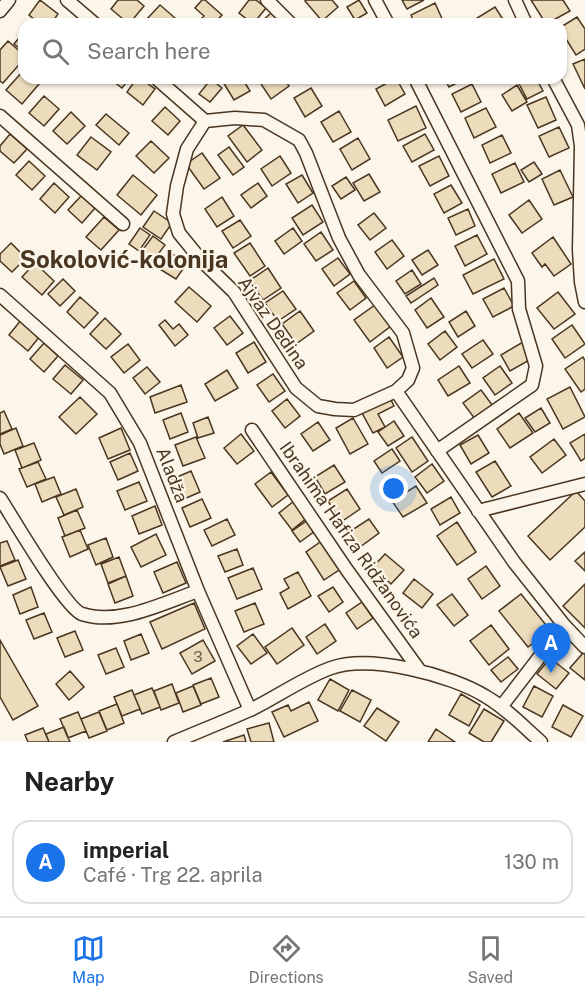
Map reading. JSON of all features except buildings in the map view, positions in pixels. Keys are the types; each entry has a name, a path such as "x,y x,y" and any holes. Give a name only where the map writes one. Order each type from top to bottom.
{"street":[{"path":"0,11 9,0"},
{"path":"67,0 87,18"},
{"path":"267,0 285,18"},
{"path":"375,0 385,18"},
{"path":"515,0 523,18"},
{"path":"163,84 205,121 235,118 264,120 299,140 339,238 359,275 403,333 412,368 408,380 396,391 514,562 564,625 585,647"},
{"path":"418,84 518,281 519,309 536,366 532,385 437,451"},
{"path":"556,84 578,125 581,146 579,250 585,302"},
{"path":"0,116 123,224"},
{"name":"Ajvaz Dedina","path":"205,121 187,149 177,186 173,214 178,233 201,260 234,292 296,388 318,406 354,410 396,391"},
{"name":"Aladža","path":"0,295 110,393 140,443 198,591 250,710"},
{"name":"Ibrahima Hafiza Ridžanovića","path":"252,430 341,561 420,671"},
{"path":"478,511 585,484"},
{"path":"0,498 69,604 79,613 93,617 124,616 198,591"},
{"path":"501,707 564,625"},
{"name":"Ibrahima Hafiza Ridžanovića","path":"174,742 250,710 330,668 368,663 420,671 460,684 501,707 541,742"}],"place":[{"name":"imperial","path":"551,673"}],"district":[{"name":"Sokolović-kolonija","path":"124,260"}]}
